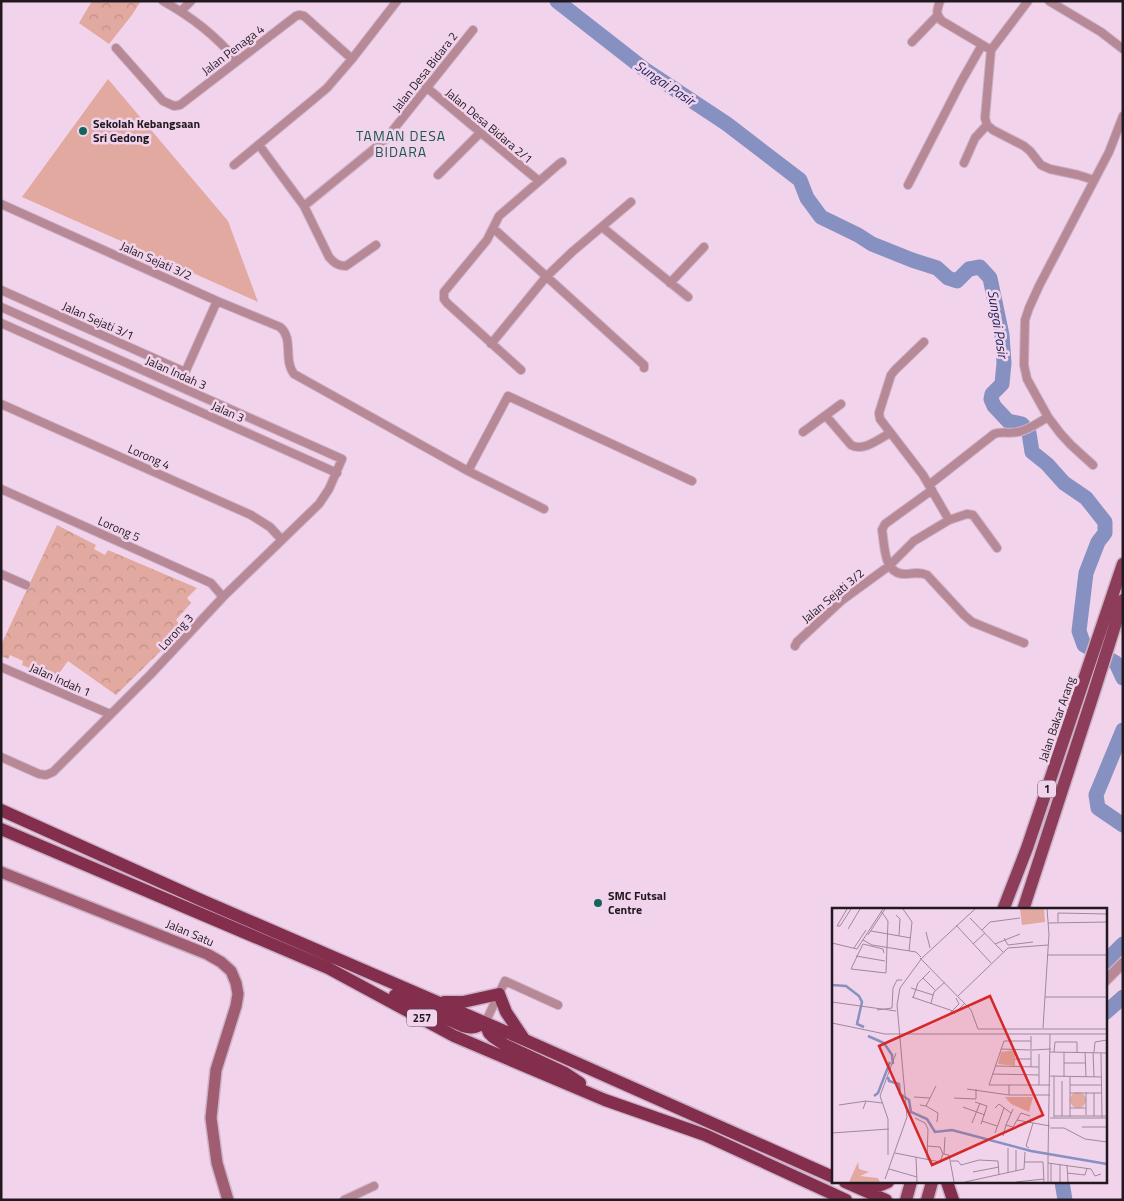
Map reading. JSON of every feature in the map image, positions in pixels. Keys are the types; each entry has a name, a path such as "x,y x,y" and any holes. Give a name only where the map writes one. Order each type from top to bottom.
{"highway":[{"name":"257","path":"1,810 192,896 525,1040 832,1177"},
{"name":"257","path":"1,829 328,968 454,1036 605,1100 705,1135 846,1200"},
{"path":"328,968 361,980 463,1026 469,1028 485,1023 492,1037 565,1073 605,1100"},
{"path":"436,1002 462,1002 499,994 506,1012 525,1040"},
{"path":"850,1184 883,1184"},
{"path":"850,1184 886,1200"},
{"path":"947,1184 953,1200"}],"main road":[{"name":"Jalan Bakar Arang","path":"1024,908 1106,632 1123,564"},
{"name":"Jalan Bakar Arang","path":"1106,632 1123,600"},
{"name":"Jalan Bakar Arang","path":"1004,908 1094,670"},
{"name":"Jalan Satu","path":"1,872 208,954 231,971 238,994 216,1070 211,1118 217,1163 228,1200"},
{"path":"906,1200 910,1184"},
{"path":"927,1200 931,1184"}],"street":[{"path":"163,1 181,11 214,36 237,61"},
{"path":"181,11 191,1"},
{"path":"234,164 327,88 397,1"},
{"path":"912,42 937,16 940,1"},
{"path":"1028,1 991,50 985,118 987,125 1024,146 1041,164 1050,169 1094,180"},
{"path":"1049,1 1101,32 1123,49"},
{"name":"Jalan Penaga 4","path":"116,48 163,101 174,106 180,104 299,15 304,16 352,58"},
{"path":"937,16 942,21 991,50"},
{"name":"Jalan Desa Bidara 2","path":"304,206 385,140 472,30"},
{"path":"908,186 982,45"},
{"name":"Jalan Desa Bidara 2/1","path":"426,87 539,181"},
{"path":"1093,465 1060,433 1026,379 1024,365 1025,320 1039,286 1109,152 1123,116"},
{"path":"964,163 976,138 987,125"},
{"path":"438,176 480,133"},
{"path":"259,145 304,206 329,257 335,263 346,266 376,246"},
{"path":"521,370 447,303 444,295 446,290 487,240 499,216 562,162"},
{"path":"491,344 546,277 630,202"},
{"name":"Jalan Sejati 3/2","path":"1,204 217,301 280,327 285,330 287,335 289,365 294,374 468,471"},
{"path":"602,227 688,297"},
{"path":"493,228 644,365 644,368"},
{"path":"670,283 704,247"},
{"name":"Jalan Sejati 3/1","path":"1,290 185,372"},
{"path":"178,386 217,301"},
{"name":"Jalan Indah 3","path":"1,307 342,459"},
{"name":"Jalan 3","path":"1,323 337,473"},
{"path":"924,342 895,370 889,381 879,413 880,419 923,475 950,520"},
{"path":"544,509 468,471 508,396 692,481"},
{"name":"Lorong 4","path":"1,404 252,515 270,527 282,540"},
{"path":"803,432 841,404"},
{"path":"826,416 855,448 861,448 890,432"},
{"path":"1024,643 972,622 926,576 918,573 899,574 895,572 889,566 882,530 885,524 994,434 1018,432 1048,416"},
{"name":"Lorong 3","path":"1,757 39,774 46,775 53,772 151,674 223,597 319,504 329,489 342,459"},
{"name":"Lorong 5","path":"1,489 211,583 223,597"},
{"name":"Jalan Sejati 3/2","path":"795,646 841,600 889,566 914,541 950,520 967,514 973,515 997,548"},
{"path":"1,574 26,585"},
{"name":"Jalan Indah 1","path":"1,667 110,714"},
{"path":"1106,979 1123,963"},
{"path":"485,1023 505,981 558,1005"},
{"path":"347,1199 374,1186"}],"green space":[{"path":"92,1 141,1 109,44 79,23"},
{"path":"108,79 228,221 258,302 22,197"},
{"path":"57,525 96,545 94,549 105,555 108,550 197,588 187,598 191,603 176,620 183,629 116,695 68,661 55,679 22,665 23,661 10,655 8,659 1,656 1,645"}],"waterway":[{"name":"Sungai Pasir","path":"557,1 644,69 727,124 800,180 807,198 821,217 872,244 937,268 948,278 957,281 969,269 980,267 990,278 1002,335 1004,363 1002,384 992,394 991,399 994,406 1008,421 1022,424 1029,433 1032,452 1047,464 1064,483 1086,498 1105,522 1105,533 1098,542 1086,573 1079,631 1084,645 1116,663 1123,678"},
{"name":"Sungai Pasir","path":"1123,730 1096,795 1098,808 1123,825"},
{"name":"Sungai Pasir","path":"1106,961 1123,944"},
{"path":"1106,1012 1123,997"},
{"name":"Sungai Pasir","path":"1062,1184 1065,1200"}],"place":[{"name":"Sekolah Kebangsaan Sri Gedong","path":"83,131"},
{"name":"SMC Futsal Centre","path":"598,903"}],"district":[{"name":"TAMAN DESA BIDARA","path":"401,144"}]}
